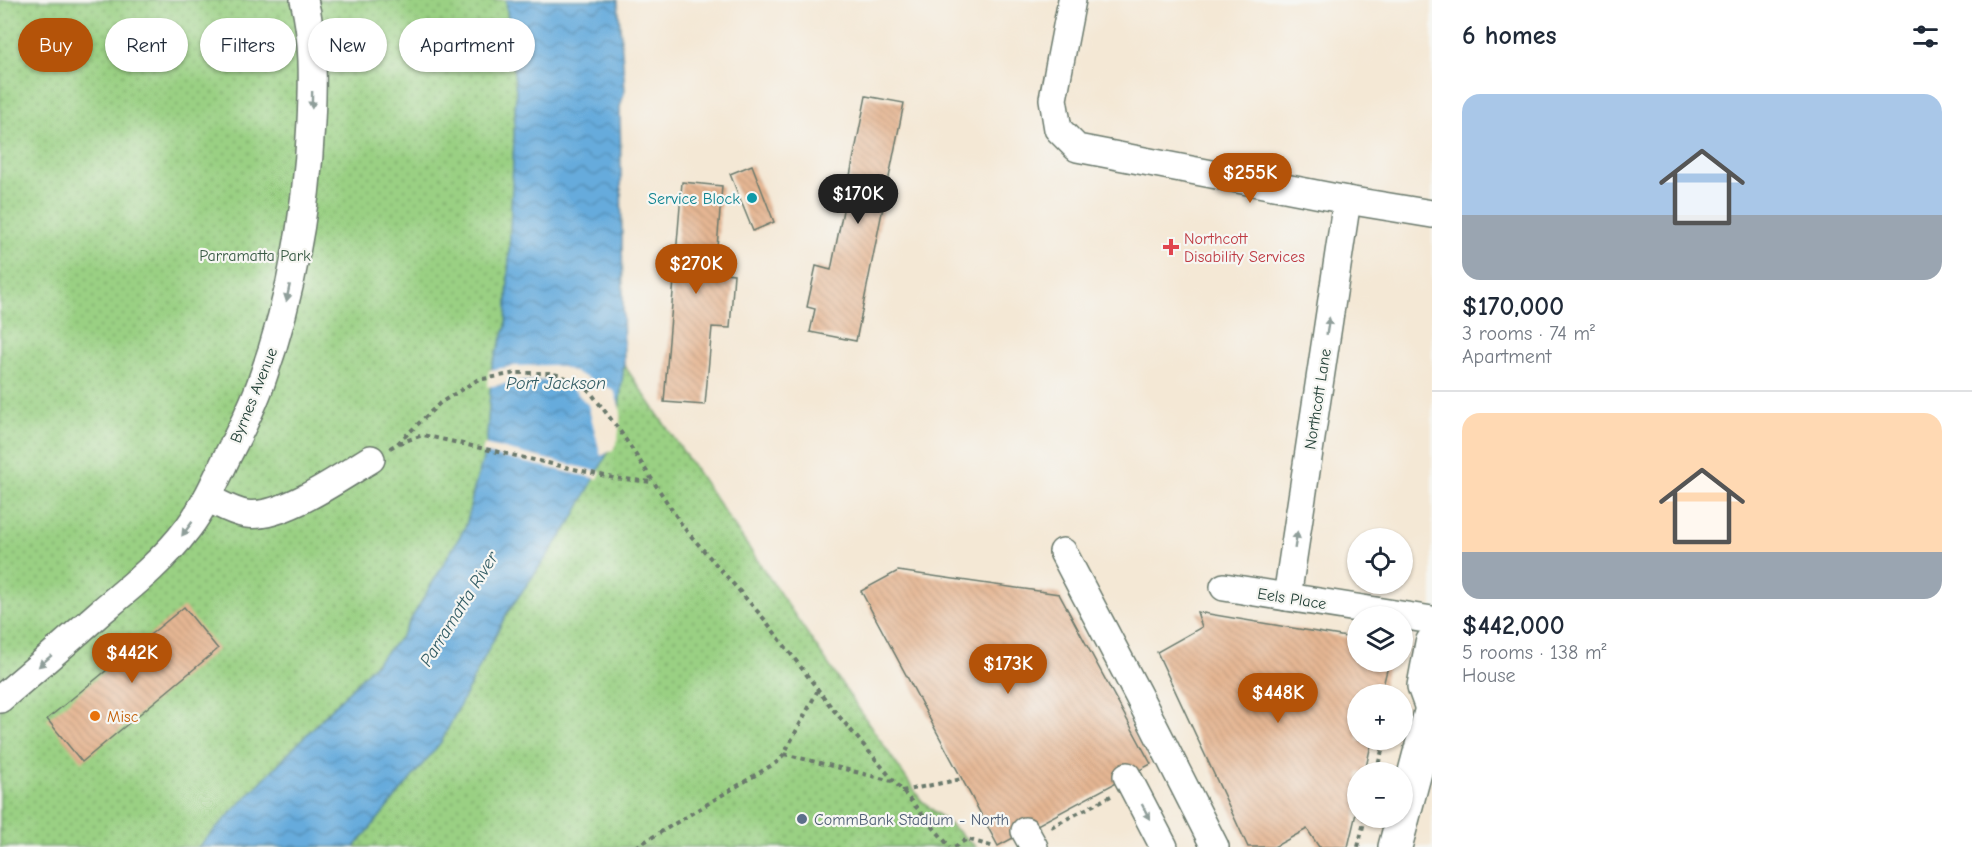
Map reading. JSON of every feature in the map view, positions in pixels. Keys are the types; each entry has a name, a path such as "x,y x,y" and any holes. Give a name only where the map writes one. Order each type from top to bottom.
{"main road":[{"path":"1395,847 1432,708 1424,686 1432,644"}],"street":[{"name":"Byrnes Avenue","path":"0,699 170,550 188,528 207,498 261,385 286,301 300,233 307,181 312,106 312,63 304,0"},
{"path":"1072,0 1053,99 1058,129 1077,148 1432,214"},
{"name":"Northcott Lane","path":"1287,597 1347,200"},
{"path":"207,498 246,514 274,511 309,496 371,459"},
{"path":"1063,552 1215,847"},
{"name":"Eels Place","path":"1224,587 1432,620"},
{"path":"1127,776 1164,847"}],"path":[{"path":"397,444 440,403 477,380 501,374 549,373 562,376 588,389 620,431 684,528 765,620 818,690 901,791 952,847 967,839 994,847"},
{"path":"371,459 397,444 423,435 614,478 652,482"},
{"path":"636,847 777,762 784,754 818,690"},
{"path":"784,754 893,781"},
{"path":"901,791 962,779"},
{"path":"1358,847 1363,828"}],"green space":[{"name":"Parramatta Park","path":"0,0 506,0 508,18 399,18 399,72 514,72 516,91 506,327 492,365 486,449 466,526 400,638 198,847 0,847"},
{"path":"624,365 921,800 976,847 355,847 441,742 507,613 571,522 615,439"}],"water":[{"name":"Port Jackson","path":"506,0 618,0 625,90 620,107 624,365 615,439 571,522 507,613 441,742 355,847 198,847 400,638 466,526 486,449 492,365 506,327 516,91 514,72 535,72 535,18 508,18"}],"pier":[{"path":"514,366 563,367 614,390 621,412 618,439 613,450 601,456 588,405 573,389 547,380 487,387 489,370"},
{"path":"484,444 601,472 598,479 482,453"}],"building":[{"path":"866,96 904,103 856,341 810,332 815,309 807,307 816,266 831,270"},
{"name":"Service Block","path":"752,165 774,222 753,231 730,174"},
{"path":"682,182 722,186 715,272 734,274 730,328 712,327 705,405 664,402"},
{"path":"898,571 1059,594 1151,764 998,846 861,591"},
{"path":"184,607 218,649 82,762 47,719"},
{"path":"1197,612 1347,637 1347,672 1386,672 1384,684 1347,684 1347,750 1370,750 1367,762 1347,762 1347,828 1353,828 1348,847 1319,847 1307,829 1274,847 1248,847 1157,652 1202,627"}],"place":[{"name":"Service Block","path":"752,198"},
{"name":"Northcott Disability Services","path":"1171,247"},
{"name":"Misc","path":"95,716"},
{"name":"CommBank Stadium - North","path":"802,819"}],"water label":[{"name":"Parramatta River","path":"459,609"}]}
